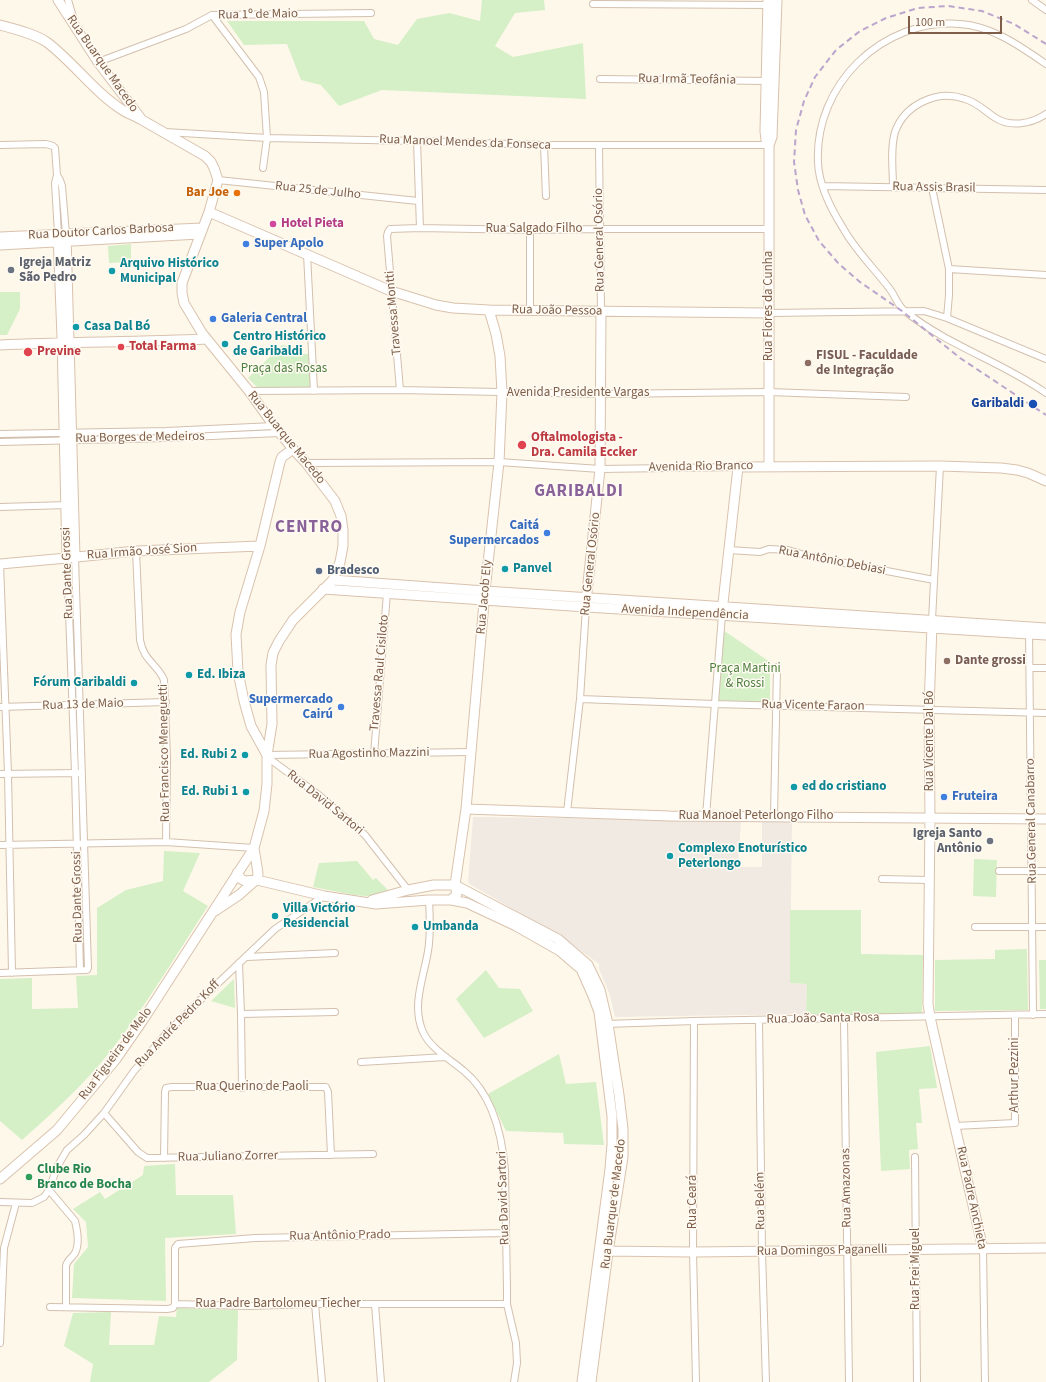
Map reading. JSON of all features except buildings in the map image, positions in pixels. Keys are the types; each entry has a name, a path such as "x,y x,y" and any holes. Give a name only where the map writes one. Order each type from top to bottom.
{"main road":[{"name":"Rua Buarque Macedo","path":"58,0 98,62 142,120 205,156 214,168 218,180 209,212 200,231 182,283 184,303 205,336 249,392 276,430 306,463 335,501 341,516 343,546 340,562 333,580"},
{"name":"Rua Flores da Cunha","path":"769,466 769,139 773,3"},
{"path":"0,25 20,30 47,42 74,65 106,97 124,111 142,120"},
{"name":"Rua João Pessoa","path":"209,212 391,291 453,308 489,310 769,313"},
{"name":"Rua Doutor Carlos Barbosa","path":"0,237 62,238 200,231"},
{"name":"Rua Doutor Carlos Barbosa","path":"0,245 62,238"},
{"name":"Rua Dante Grossi","path":"62,238 71,558"},
{"name":"Rua Jacob Ely","path":"451,900 456,894 455,885 466,809 484,595 499,462 502,393 500,356 496,334 489,310"},
{"name":"Rua General Osório","path":"586,607 600,468 601,311"},
{"path":"0,340 129,339 205,336"},
{"path":"0,345 66,340"},
{"path":"267,756 251,726 244,701 238,672 236,634 244,596 260,546 280,462 282,457 293,450"},
{"path":"722,610 738,466"},
{"name":"Avenida Rio Branco","path":"738,466 940,466 1017,470 1046,481"},
{"name":"Rua Irmão José Sion","path":"0,564 136,551 260,546"},
{"path":"239,871 254,848 264,810 267,784 267,756 272,724 271,665 273,653 279,641 294,620 333,580"},
{"name":"Avenida Independência","path":"333,580 586,607 722,610"},
{"name":"Avenida Independência","path":"323,589 386,593 587,597 722,610 1030,631 1046,635"},
{"name":"Rua Vicente Dal Bó","path":"930,1016 928,1004 930,818 929,709 932,624"},
{"name":"Avenida Independência","path":"1030,631 1046,628"},
{"name":"Rua Manoel Peterlongo Filho","path":"466,809 706,816 1046,819"},
{"path":"254,848 258,873 257,880"},
{"name":"Rua Buarque de Macedo","path":"239,871 247,868 254,871 257,880 324,896 384,903 451,900 467,903 516,926 560,951 581,969 604,1024"},
{"name":"Rua Figueira de Melo","path":"0,1179 57,1130 116,1059 143,1020 239,871"},
{"name":"Rua Figueira de Melo","path":"212,913 239,895 257,880"},
{"name":"Rua Buarque de Macedo","path":"367,902 408,890 434,886 455,885 558,939 588,965 600,990 604,1024 623,1129 623,1157 603,1251 582,1382"},
{"path":"429,900 427,891 434,886"},
{"name":"Rua Padre Anchieta","path":"930,1016 983,1249"},
{"name":"Rua Domingos Paganelli","path":"603,1251 693,1252 1046,1248"},
{"name":"Rua Buarque de Macedo","path":"591,1382 603,1251"}],"street":[{"path":"68,0 75,25"},
{"path":"1032,0 1046,10"},
{"path":"592,4 773,3"},
{"name":"Rua 1º de Maio","path":"212,16 371,13"},
{"path":"98,62 186,29 212,16"},
{"name":"Rua 1º de Maio","path":"212,16 259,77 264,92 266,138 263,168"},
{"path":"1046,64 1015,43 982,28 961,24 940,24 919,27 892,37 862,57 846,74 829,103 819,136 818,164 828,200 843,229 863,257 890,289 904,311 936,334 1021,377 1046,393"},
{"name":"Rua Irmã Teofânia","path":"600,79 771,81"},
{"path":"893,187 893,147 895,132 903,118 912,108 923,101 934,97 950,96 964,98 975,103 996,118 1013,123 1030,122 1046,114"},
{"name":"Rua Manoel Mendes da Fonseca","path":"161,132 266,138 599,146 769,139"},
{"path":"417,141 420,228"},
{"name":"Rua Dante Grossi","path":"0,145 50,144 54,148 57,175 62,186 62,238"},
{"path":"544,145 546,196"},
{"name":"Rua General Osório","path":"599,146 601,311"},
{"name":"Rua 25 de Julho","path":"218,180 418,201"},
{"name":"Rua Assis Brasil","path":"823,186 1046,190"},
{"path":"932,188 949,269 947,318"},
{"name":"Rua Salgado Filho","path":"387,236 390,230 420,228 530,230 769,229"},
{"path":"530,230 530,310"},
{"name":"Travessa Montti","path":"387,236 400,390"},
{"path":"308,254 314,391"},
{"path":"949,269 1046,275"},
{"name":"Rua João Pessoa","path":"769,313 924,311 947,318 1046,359"},
{"name":"Avenida Presidente Vargas","path":"249,392 400,390 601,394 769,392 906,397"},
{"name":"Rua Borges de Medeiros","path":"0,434 166,438 276,430"},
{"name":"Rua Borges de Medeiros","path":"0,442 68,436 166,431 276,430"},
{"path":"166,431 166,438"},
{"name":"Avenida Rio Branco","path":"306,463 499,462 600,468 738,466"},
{"name":"Rua Vicente Dal Bó","path":"932,624 940,466"},
{"path":"0,508 70,504"},
{"name":"Rua Antônio Debiasi","path":"729,550 760,552 769,549 788,550 808,556 934,580"},
{"name":"Rua Francisco Meneguetti","path":"136,551 140,640 142,650 164,680 166,702 166,842"},
{"name":"Rua Dante Grossi","path":"71,558 80,705 87,970 80,970 71,662 71,558"},
{"path":"0,564 2,707 8,774 12,973"},
{"name":"Travessa Raul Cisiloto","path":"374,754 386,593"},
{"name":"Rua General Osório","path":"567,812 580,699 586,607"},
{"path":"706,816 722,610"},
{"name":"Rua General Canabarro","path":"1030,631 1033,1014"},
{"path":"71,662 78,662"},
{"path":"774,816 777,666"},
{"path":"1030,668 1046,668"},
{"name":"Rua Vicente Faraon","path":"580,699 1046,713"},
{"name":"Rua 13 de Maio","path":"2,707 166,702"},
{"name":"Rua Agostinho Mazzini","path":"267,756 471,752"},
{"name":"Rua David Sartori","path":"267,756 320,796 365,835 408,890"},
{"path":"0,774 82,772"},
{"path":"0,845 166,842 254,848"},
{"path":"999,871 1046,871"},
{"path":"882,879 929,880"},
{"name":"Rua André Pedro Koff","path":"49,1190 57,1167 67,1150 84,1135 104,1113 134,1071 165,1035 275,929 324,896"},
{"name":"Rua David Sartori","path":"429,900 429,945 418,997 419,1018 423,1032 430,1042 465,1072 475,1082 486,1098 494,1117 504,1154 508,1304 516,1343 514,1382"},
{"path":"975,927 1046,927"},
{"path":"247,957 335,953"},
{"path":"239,963 242,1088"},
{"path":"0,973 80,970"},
{"path":"241,1014 335,1012"},
{"name":"Rua João Santa Rosa","path":"604,1024 1046,1014"},
{"name":"Arthur Pezzini","path":"955,1126 1015,1123 1015,1015"},
{"name":"Rua Amazonas","path":"844,1018 849,1382"},
{"name":"Rua Belém","path":"759,1020 762,1251 766,1382"},
{"name":"Rua Ceará","path":"694,1021 693,1252 696,1382"},
{"path":"360,1062 446,1057"},
{"name":"Rua Querino de Paoli","path":"164,1158 164,1092 166,1088 172,1087 326,1087 328,1092 331,1155"},
{"name":"Rua Juliano Zorrer","path":"104,1113 140,1155 147,1158 373,1154"},
{"name":"Rua Frei Miguel","path":"915,1157 917,1382"},
{"path":"0,1202 32,1204 44,1197 49,1190 75,1221 77,1227 76,1251 66,1266 66,1307"},
{"path":"0,1344 4,1248 16,1203"},
{"name":"Rua Antônio Prado","path":"175,1304 176,1246 182,1244 255,1238 506,1233"},
{"name":"Rua Padre Anchieta","path":"983,1249 985,1382"},
{"name":"Rua Padre Bartolomeu Tiecher","path":"50,1307 167,1309 173,1308 175,1304 249,1306 315,1304 508,1304"},
{"path":"315,1304 322,1382"},
{"path":"375,1304 381,1382"}],"shaded area":[{"path":"473,817 741,820 738,867 762,867 762,820 792,820 790,983 807,984 806,1014 615,1017 610,995 599,969 599,964 566,940 468,883"}],"green space":[{"path":"482,0 544,0 545,10 515,13 495,46 513,57 583,43 586,99 382,90 339,106 321,85 301,80 287,44 244,45 227,21 364,21 374,39 398,45 417,19 449,13 480,21"},
{"path":"131,244 131,262 109,263 108,246"},
{"path":"0,292 20,292 20,309 7,335 0,335"},
{"name":"Praça das Rosas","path":"282,345 294,347 295,354 310,354 311,389 258,388 248,378"},
{"name":"Praça Martini & Rossi","path":"723,630 770,662 770,702 718,701"},
{"path":"164,851 200,853 183,891 208,906 115,1046 81,1084 22,1140 0,1121 0,979 32,978 32,1009 78,1008 76,976 97,975 97,908 126,890 163,881"},
{"path":"974,859 997,860 996,897 973,896"},
{"path":"357,861 373,880 376,878 388,890 381,896 366,896 313,887 319,863"},
{"path":"790,910 861,910 861,954 923,955 922,1015 806,1014 807,984 790,983"},
{"path":"1027,949 1028,1010 935,1011 935,960 995,959 995,950"},
{"path":"1039,960 1046,960 1046,1009 1040,1009"},
{"path":"486,970 499,988 520,989 533,1011 484,1038 456,999"},
{"path":"234,979 235,1008 211,1001"},
{"path":"930,1046 937,1088 919,1089 922,1123 916,1123 918,1149 909,1150 910,1169 881,1171 876,1052"},
{"path":"559,1054 566,1084 596,1082 604,1145 564,1144 563,1133 506,1131 488,1094"},
{"path":"175,1164 176,1195 233,1195 236,1234 165,1238 166,1301 72,1298 74,1264 88,1247 86,1222 73,1209 100,1192 105,1199 143,1175 144,1166"},
{"path":"177,1308 238,1310 237,1360 209,1382 90,1382 93,1364 64,1346 73,1313 111,1312 109,1345 154,1345 159,1316 176,1317"}],"railway":[{"path":"1046,44 1014,24 982,11 948,6 918,8 886,18 860,31 836,50 815,77 804,101 796,130 794,162 798,190 805,215 819,241 839,264 860,282 902,311 960,358 1046,415"}],"place":[{"name":"Bar Joe","path":"237,193"},
{"name":"Hotel Pieta","path":"273,224"},
{"name":"Super Apolo","path":"246,244"},
{"name":"Igreja Matriz São Pedro","path":"11,270"},
{"name":"Arquivo Histórico Municipal","path":"112,271"},
{"name":"Galeria Central","path":"213,319"},
{"name":"Casa Dal Bó","path":"76,327"},
{"name":"Centro Histórico de Garibaldi","path":"225,344"},
{"name":"Total Farma","path":"121,347"},
{"name":"Previne","path":"28,352"},
{"name":"FISUL - Faculdade de Integração","path":"808,363"},
{"name":"Garibaldi","path":"1033,404"},
{"name":"Oftalmologista - Dra. Camila Eccker","path":"522,445"},
{"name":"Caitá Supermercados","path":"547,533"},
{"name":"Panvel","path":"505,569"},
{"name":"Bradesco","path":"319,571"},
{"name":"Dante grossi","path":"947,661"},
{"name":"Ed. Ibiza","path":"189,675"},
{"name":"Fórum Garibaldi","path":"134,683"},
{"name":"Supermercado Cairú","path":"341,707"},
{"name":"Ed. Rubi 2","path":"245,755"},
{"name":"ed do cristiano","path":"794,787"},
{"name":"Ed. Rubi 1","path":"246,792"},
{"name":"Fruteira","path":"944,797"},
{"name":"Igreja Santo Antônio","path":"990,841"},
{"name":"Complexo Enoturístico Peterlongo","path":"670,856"},
{"name":"Villa Victório Residencial","path":"275,916"},
{"name":"Umbanda","path":"415,927"},
{"name":"Clube Rio Branco de Bocha","path":"29,1177"}],"district":[{"name":"GARIBALDI","path":"579,492"},
{"name":"CENTRO","path":"309,528"}]}
